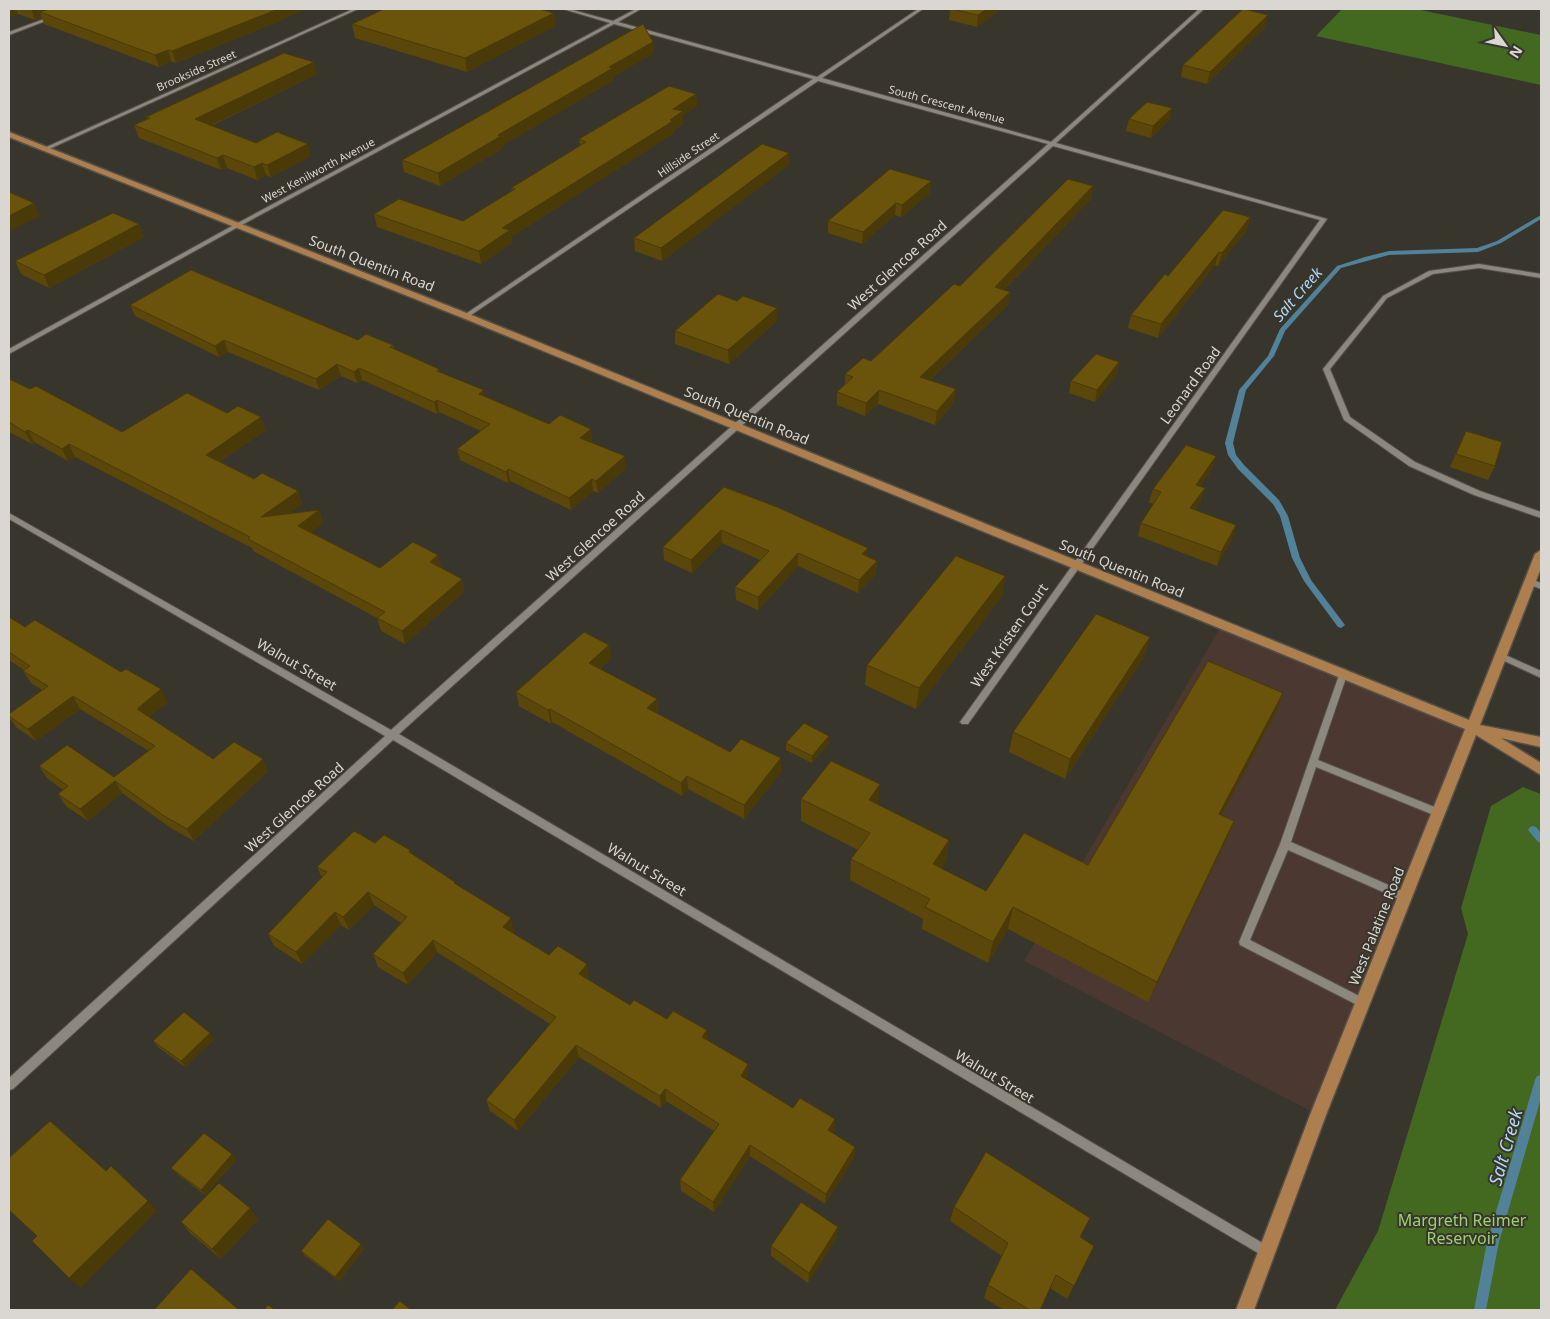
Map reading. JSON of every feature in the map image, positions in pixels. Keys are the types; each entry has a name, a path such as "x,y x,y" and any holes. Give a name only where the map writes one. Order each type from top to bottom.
{"main road":[{"name":"South Quentin Road","path":"9,134 466,316 1473,727"},
{"name":"West Palatine Road","path":"1245,1310 1318,1115 1501,656 1536,584 1541,554"},
{"path":"1473,727 1541,742"},
{"path":"1473,727 1541,770"}],"street":[{"path":"9,34 74,9"},
{"name":"Brookside Street","path":"45,149 356,9"},
{"name":"South Crescent Avenue","path":"565,9 1324,219"},
{"name":"West Kenilworth Avenue","path":"9,352 236,226 639,9"},
{"name":"Hillside Street","path":"466,316 921,9"},
{"name":"West Glencoe Road","path":"9,1085 392,735 1202,9"},
{"name":"Leonard Road","path":"1076,565 1324,219"},
{"path":"1541,276 1479,266 1431,272 1385,297 1326,369 1347,418 1412,464 1477,493 1541,515"},
{"name":"Walnut Street","path":"9,516 392,735 1267,1252"},
{"name":"West Kristen Court","path":"965,722 1076,565"},
{"path":"1501,656 1541,675"},
{"path":"1344,675 1285,844 1244,942 1363,1003"},
{"path":"1313,762 1439,814"},
{"path":"1285,844 1405,897"}],"shaded area":[{"path":"1222,625 1473,727 1318,1115 1024,961"}],"green space":[{"path":"1342,9 1416,9 1541,35 1541,85 1316,36"},
{"name":"Margreth Reimer Reservoir","path":"1523,787 1541,794 1541,1310 1335,1310 1378,1231 1468,934 1461,908 1491,806"}],"building":[{"path":"49,9 278,9 172,51 168,50 155,55 40,12"},
{"path":"384,9 539,9 554,13 465,58 352,24"},
{"path":"951,9 987,9 978,15"},
{"path":"1243,9 1268,15 1210,72 1183,65"},
{"path":"643,24 653,42 609,67 613,68 498,135 501,136 438,173 402,160"},
{"path":"284,53 314,62 195,119 256,143 277,132 308,144 267,165 262,163 254,167 223,155 217,158 134,125 150,118 146,117"},
{"path":"669,86 696,94 673,109 683,111 670,120 673,121 502,228 510,230 479,251 374,214 399,199 463,221 515,189 511,188 586,142 579,139"},
{"path":"1147,102 1172,108 1153,126 1129,119"},
{"path":"762,144 789,153 661,248 634,238"},
{"path":"890,169 931,181 902,205 896,203 863,232 828,221"},
{"path":"1068,179 1093,186 995,287 1010,292 920,377 956,389 937,411 879,390 866,403 837,392 853,377 845,374 863,358 871,361 954,284 960,286"},
{"path":"9,192 34,203 9,216"},
{"path":"1223,210 1250,217 1161,324 1131,315 1165,274 1168,276"},
{"path":"113,213 139,224 44,275 15,261"},
{"path":"191,270 358,340 366,334 393,345 390,347 439,369 437,371 484,390 479,394 549,424 560,415 591,429 580,438 625,456 596,481 592,479 569,498 508,469 506,472 457,449 490,424 437,400 434,402 359,368 354,372 337,364 316,379 224,340 215,346 130,305"},
{"path":"718,294 737,301 743,296 777,308 728,350 675,331"},
{"path":"1096,354 1119,362 1097,390 1071,381"},
{"path":"9,379 30,389 36,386 122,432 187,393 227,413 238,406 261,417 206,455 254,479 262,473 298,491 261,517 319,510 298,526 380,568 413,542 438,555 430,562 462,579 402,631 377,618 385,612 248,539 250,537 69,444 62,449 28,430 25,432 9,422"},
{"path":"1466,431 1502,442 1495,466 1456,454"},
{"path":"1186,445 1216,456 1196,485 1205,488 1190,508 1236,525 1221,552 1141,523 1161,492 1153,489"},
{"path":"724,487 777,507 868,548 862,554 877,561 859,580 798,553 758,597 735,587 769,551 721,530 691,560 663,547"},
{"path":"956,556 1005,576 919,688 867,665"},
{"path":"1096,614 1150,637 1070,759 1013,732"},
{"path":"9,617 25,627 35,620 121,672 126,669 161,689 137,709 213,759 234,742 263,759 187,829 164,816 115,781 80,809 58,794 68,786 39,766 67,745 114,777 155,746 73,696 28,729 9,716 9,714 48,686 23,671 30,666 9,652"},
{"path":"584,632 609,645 589,663 657,699 647,708 730,752 741,739 781,758 744,805 687,776 681,783 550,709 548,710 516,692"},
{"path":"1208,661 1283,693 1219,814 1234,821 1157,982 1013,907 993,942 925,907 930,899 851,859 870,833 801,799 831,761 880,784 869,800 949,840 933,864 986,891 1024,833 1088,865"},
{"path":"804,723 829,736 812,756 786,743"},
{"path":"354,831 375,843 384,835 410,850 409,852 454,883 511,918 503,927 549,955 558,946 587,964 579,974 630,1005 634,1000 667,1019 673,1011 707,1030 702,1037 748,1064 741,1076 793,1108 800,1098 835,1119 828,1130 855,1147 826,1194 750,1145 713,1202 680,1180 719,1124 665,1089 660,1096 576,1045 514,1120 486,1100 556,1017 433,940 403,973 373,954 407,917 368,892 343,917 335,912 296,952 268,934 327,872 317,867"},
{"path":"184,1012 210,1033 181,1061 153,1041"},
{"path":"50,1121 106,1171 111,1166 148,1201 69,1278 32,1241 37,1236 9,1210 9,1158"},
{"path":"204,1133 232,1154 201,1190 171,1168"},
{"path":"986,1152 1090,1218 1080,1237 1094,1246 1074,1286 1056,1275 1040,1310 1030,1310 988,1285 1008,1243 954,1207"},
{"path":"219,1183 250,1208 212,1249 181,1222"},
{"path":"801,1202 838,1227 809,1273 771,1246"},
{"path":"328,1219 361,1244 335,1277 301,1251"},
{"path":"191,1269 239,1310 154,1310"},
{"path":"400,1301 411,1310 392,1310"},
{"path":"268,1305 275,1310 264,1310"}],"waterway":[{"name":"Salt Creek","path":"1341,625 1308,581 1296,558 1284,516 1276,502 1241,467 1232,455 1229,443 1243,390 1271,356 1282,330 1339,267 1389,253 1478,250 1499,242 1541,217"},
{"name":"Salt Creek","path":"1533,830 1541,839"},
{"name":"Salt Creek","path":"1480,1310 1493,1242 1541,1080"}]}
